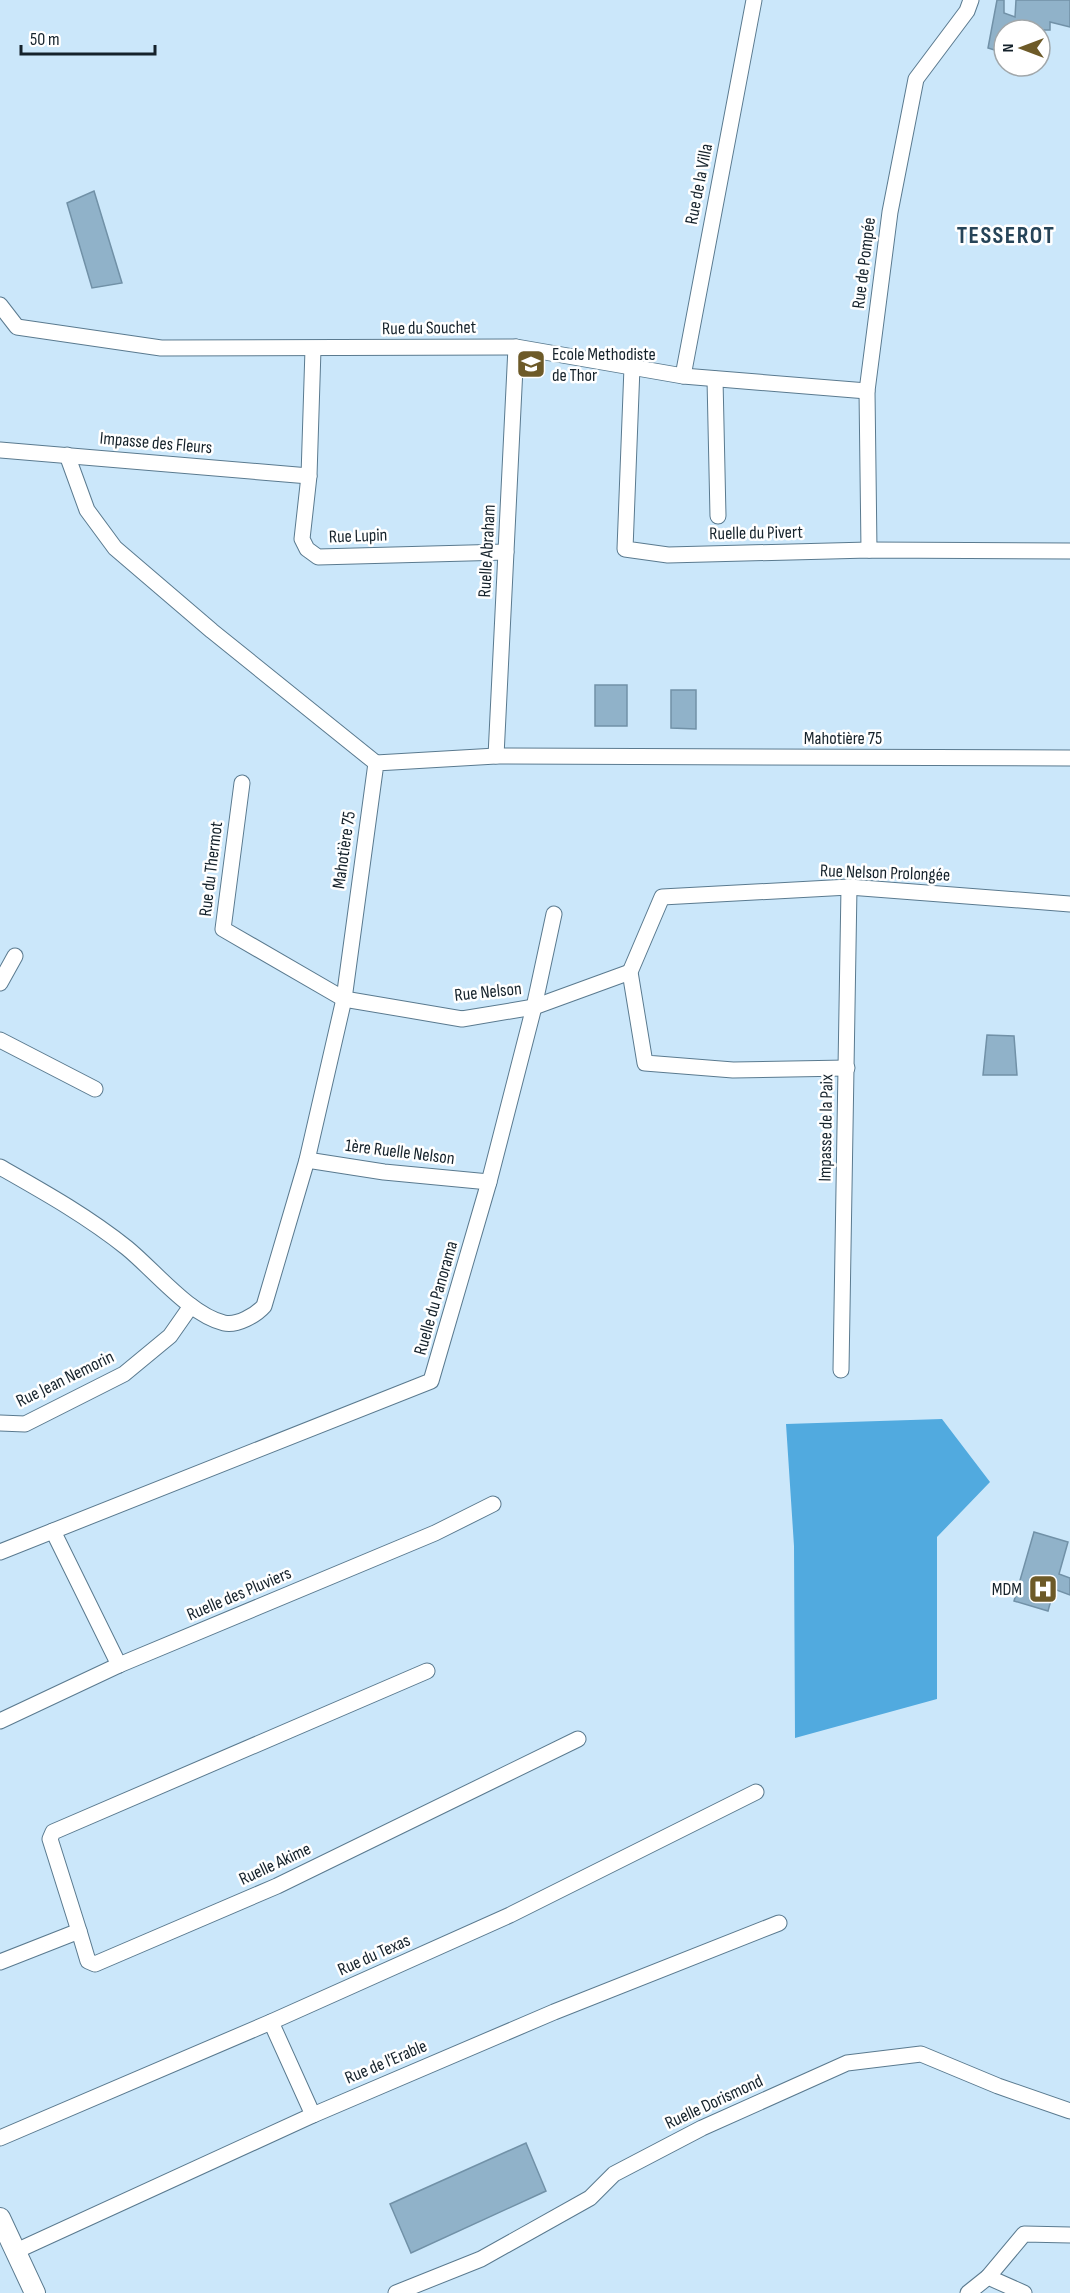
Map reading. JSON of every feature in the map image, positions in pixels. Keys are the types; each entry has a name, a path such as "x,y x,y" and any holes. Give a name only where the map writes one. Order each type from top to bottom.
{"street":[{"name":"Rue de la Villa","path":"684,376 754,0"},
{"name":"Rue de Pompée","path":"870,550 867,391 890,212 916,79 967,11 971,0"},
{"name":"Rue du Souchet","path":"0,305 17,327 161,348 516,346 684,376 867,391"},
{"name":"Ruelle Abraham","path":"496,756 516,346"},
{"name":"Rue Lupin","path":"313,348 309,476 302,539 307,549 318,556 506,552"},
{"name":"Ruelle du Pivert","path":"632,367 625,549 668,555 870,550 1070,551"},
{"path":"715,379 718,516"},
{"name":"Impasse des Fleurs","path":"0,450 309,476"},
{"path":"67,455 87,510 115,548 212,631 376,763"},
{"name":"Mahotière 75","path":"0,1167 75,1209 128,1249 191,1306 223,1323 232,1324 259,1312 264,1306 307,1160 344,999 376,763 496,756 1070,758"},
{"name":"Rue du Thermot","path":"242,783 224,929 344,999"},
{"name":"Rue Nelson Prolongée","path":"630,972 662,897 849,887 1070,904"},
{"name":"Impasse de la Paix","path":"841,1370 849,887"},
{"name":"Ruelle du Panorama","path":"0,1552 431,1381 489,1182 534,1007 554,914"},
{"path":"0,983 15,956"},
{"path":"630,972 645,1063 733,1070 847,1068"},
{"name":"Rue Nelson","path":"344,999 462,1019 534,1007 630,972"},
{"path":"0,1040 95,1089"},
{"name":"1ère Ruelle Nelson","path":"307,1160 384,1172 489,1182"},
{"name":"Rue Jean Nemorin","path":"0,1423 25,1424 124,1374 170,1336 191,1306"},
{"name":"Ruelle des Pluviers","path":"0,1721 119,1665 435,1533 493,1504"},
{"path":"53,1531 119,1665"},
{"name":"Ruelle Akime","path":"427,1671 53,1832 50,1839 88,1961 95,1964 277,1886 578,1739"},
{"name":"Rue du Texas","path":"0,2138 271,2022 510,1915 756,1792"},
{"name":"Rue de l'Erable","path":"14,2252 313,2115 554,2012 779,1923"},
{"path":"0,1962 79,1932"},
{"path":"271,2022 313,2115"},
{"name":"Ruelle Dorismond","path":"396,2293 481,2259 590,2198 614,2174 702,2128 847,2063 921,2054 998,2086 1070,2111"},
{"path":"0,2218 35,2293"},
{"path":"968,2293 987,2277 1024,2234 1070,2235"},
{"path":"987,2277 1024,2293"}],"shaded area":[{"path":"942,1419 990,1482 937,1537 937,1699 795,1738 794,1546 786,1424"}],"building":[{"path":"997,0 1004,0 1004,13 1015,17 1016,0 1070,0 1070,27 1052,22 1052,18 994,18"},
{"path":"992,27 992,49 988,48"},
{"path":"94,191 122,283 92,288 67,203"},
{"path":"595,685 627,685 627,726 595,726"},
{"path":"671,690 696,690 696,729 671,728"},
{"path":"987,1035 1014,1036 1017,1075 983,1075"},
{"path":"1034,1532 1068,1542 1059,1574 1070,1578 1070,1595 1054,1589 1048,1611 1014,1601"},
{"path":"526,2143 546,2191 411,2253 390,2204"}],"place":[{"name":"Ecole Methodiste de Thor","path":"531,364"},
{"name":"MDM","path":"1043,1589"}],"district":[{"name":"TESSEROT","path":"1006,235"}]}
